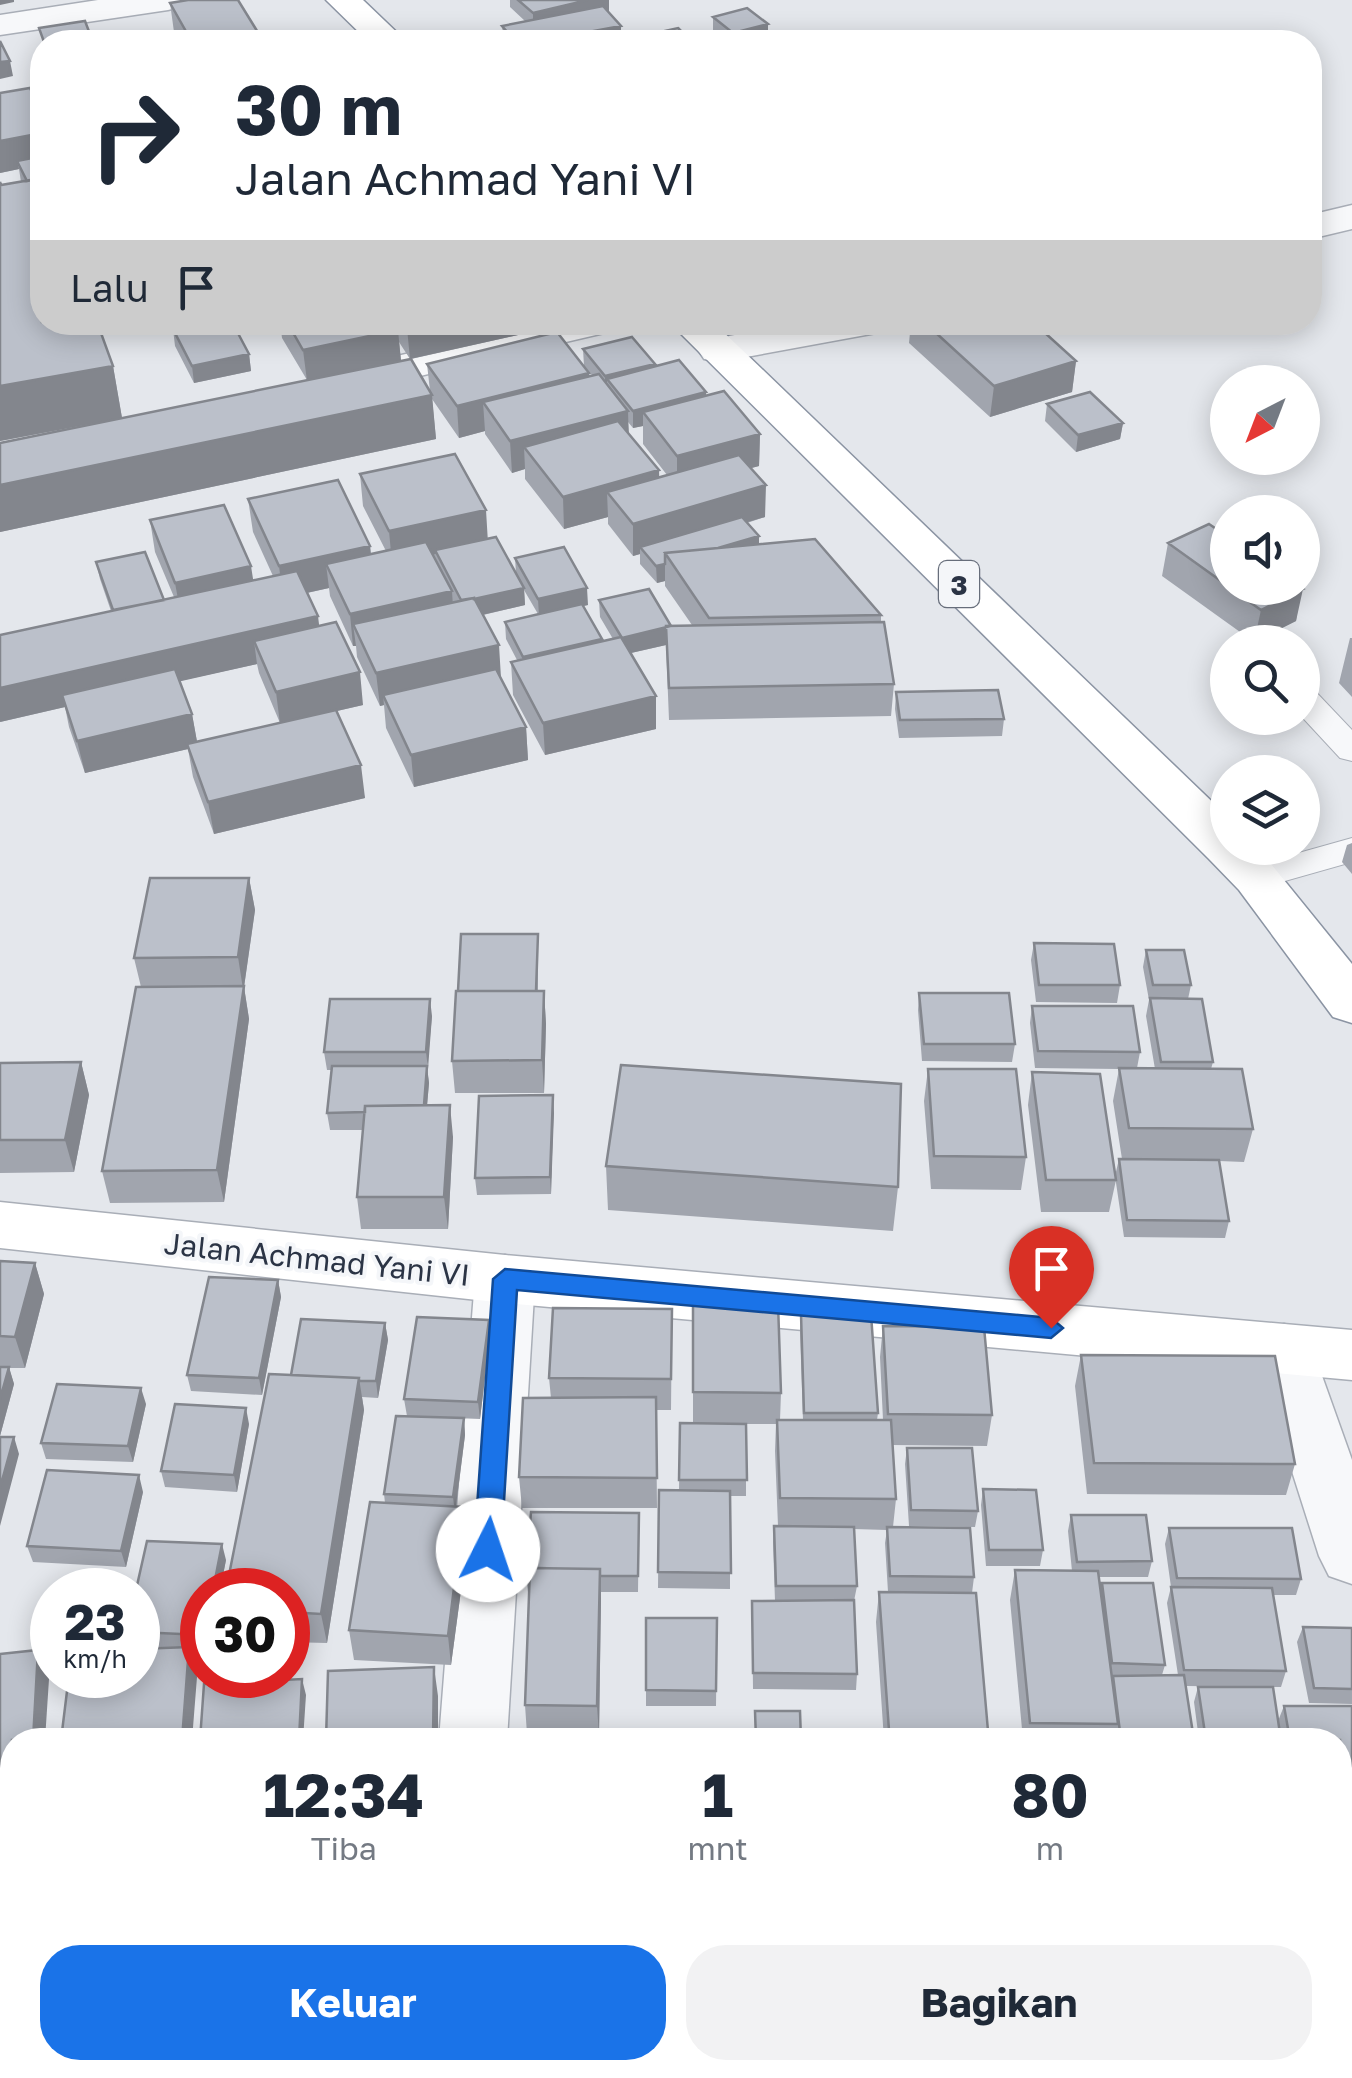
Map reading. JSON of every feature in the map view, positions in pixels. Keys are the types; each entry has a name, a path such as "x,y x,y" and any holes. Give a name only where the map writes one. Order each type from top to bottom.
{"main road":[{"path":"343,0 376,30"},
{"name":"3","path":"704,336 1210,830"},
{"name":"3","path":"1244,865 1352,1002"},
{"name":"Jalan Achmad Yani VI","path":"0,1225 505,1279 1352,1356"}],"street":[{"path":"0,25 168,0"},
{"path":"1322,224 1352,218"},
{"path":"299,392 542,335"},
{"path":"474,1728 505,1279"},
{"path":"1284,1349 1352,1556"}],"lane":[{"path":"1320,716 1352,750"},
{"path":"1320,852 1352,850"}],"building":[{"path":"238,0 256,30 185,30 170,3"},
{"path":"518,0 588,0 533,13"},
{"path":"603,6 621,26 599,30 506,30 502,26"},
{"path":"747,8 768,24 729,30 713,17"},
{"path":"85,21 88,30 40,30"},
{"path":"0,41 10,61 0,62"},
{"path":"30,88 30,135 0,141 0,93"},
{"path":"30,158 30,180 27,181 17,161"},
{"path":"30,180 30,335 102,335 113,366 0,386 0,182 1,185"},
{"path":"176,335 239,335 249,354 192,366"},
{"path":"294,335 374,335 303,350"},
{"path":"545,335 559,335 589,373 457,406 427,364"},
{"path":"938,335 1047,335 1076,361 994,386"},
{"path":"632,337 655,364 605,376 583,349"},
{"path":"411,359 432,395 0,485 0,443"},
{"path":"679,360 706,392 633,411 607,379"},
{"path":"599,374 628,411 510,441 483,402"},
{"path":"724,391 760,434 677,456 643,412"},
{"path":"1090,392 1123,423 1078,435 1047,404"},
{"path":"618,421 659,470 563,497 524,447"},
{"path":"455,454 486,510 389,531 360,474"},
{"path":"739,455 766,485 633,524 607,492"},
{"path":"338,480 370,546 279,566 248,499"},
{"path":"224,505 251,566 175,583 150,520"},
{"path":"742,517 759,536 718,548 665,553 665,564 656,566 640,547"},
{"path":"1210,525 1210,573 1168,543"},
{"path":"496,537 524,588 461,600 435,550"},
{"path":"815,539 881,615 709,618 665,553"},
{"path":"426,542 452,591 350,614 326,564"},
{"path":"564,547 587,588 538,599 515,558"},
{"path":"145,552 164,600 113,610 96,562"},
{"path":"297,571 318,616 0,688 0,635"},
{"path":"649,589 671,626 622,638 599,600"},
{"path":"474,598 499,645 376,673 353,624"},
{"path":"582,604 602,639 523,657 505,622"},
{"path":"336,622 360,672 276,692 254,641"},
{"path":"884,622 894,684 669,688 666,626"},
{"path":"621,637 656,696 543,723 511,662"},
{"path":"175,669 192,714 77,741 62,695"},
{"path":"496,669 526,727 411,755 383,695"},
{"path":"998,690 1004,719 900,720 896,692"},
{"path":"336,710 361,765 208,802 187,744"},
{"path":"150,878 249,878 238,957 134,958"},
{"path":"461,934 538,934 536,991 458,991"},
{"path":"1034,943 1114,944 1120,985 1039,985"},
{"path":"1146,950 1184,950 1191,985 1153,985"},
{"path":"244,986 217,1170 102,1171 136,987"},
{"path":"456,991 544,991 542,1060 452,1061"},
{"path":"919,993 1009,993 1015,1044 924,1044"},
{"path":"1150,998 1202,999 1213,1062 1161,1062"},
{"path":"330,999 430,999 426,1052 324,1052"},
{"path":"1032,1006 1133,1006 1140,1052 1038,1051"},
{"path":"81,1062 65,1140 0,1140 0,1063"},
{"path":"621,1065 901,1084 898,1187 606,1166"},
{"path":"332,1066 427,1066 424,1105 365,1106 365,1112 327,1113"},
{"path":"1119,1068 1242,1069 1253,1129 1129,1128"},
{"path":"928,1069 1016,1069 1026,1157 934,1156"},
{"path":"1032,1072 1100,1074 1116,1180 1046,1180"},
{"path":"553,1095 550,1177 475,1178 479,1096"},
{"path":"450,1105 444,1197 357,1197 365,1106"},
{"path":"1119,1159 1219,1160 1229,1221 1127,1220"},
{"path":"0,1261 35,1263 15,1337 0,1336"},
{"path":"209,1277 278,1280 259,1378 187,1375"},
{"path":"693,1303 778,1303 781,1393 693,1392"},
{"path":"553,1308 672,1309 671,1379 549,1378"},
{"path":"801,1314 871,1314 878,1413 804,1413"},
{"path":"417,1317 489,1320 478,1402 404,1399"},
{"path":"301,1319 385,1323 376,1381 291,1375"},
{"path":"883,1326 984,1327 992,1415 888,1414"},
{"path":"1081,1355 1275,1356 1295,1464 1094,1463"},
{"path":"0,1367 9,1367 0,1399"},
{"path":"269,1374 359,1378 321,1614 310,1613 310,1568 230,1568"},
{"path":"57,1384 141,1388 128,1446 41,1443"},
{"path":"656,1397 657,1478 519,1477 523,1398"},
{"path":"175,1404 246,1408 234,1475 161,1471"},
{"path":"396,1416 464,1418 453,1497 384,1494"},
{"path":"777,1420 891,1420 896,1499 780,1498"},
{"path":"680,1423 746,1424 747,1480 679,1480"},
{"path":"0,1437 14,1437 0,1488"},
{"path":"907,1448 972,1448 978,1511 911,1510"},
{"path":"47,1470 139,1475 121,1551 27,1546"},
{"path":"983,1489 1036,1490 1043,1550 989,1550"},
{"path":"659,1490 730,1491 731,1573 658,1572"},
{"path":"370,1502 464,1507 448,1636 349,1630"},
{"path":"531,1512 639,1513 638,1576 600,1576 600,1569 530,1568 530,1576 526,1576"},
{"path":"1071,1515 1146,1515 1152,1561 1077,1562"},
{"path":"774,1526 854,1527 857,1586 776,1586"},
{"path":"887,1527 970,1528 974,1577 890,1576"},
{"path":"1169,1528 1292,1528 1301,1579 1177,1578"},
{"path":"147,1541 222,1544 217,1568 180,1568 180,1634 160,1633 160,1568 141,1568"},
{"path":"530,1568 600,1569 597,1706 525,1705"},
{"path":"1015,1570 1098,1571 1118,1724 1030,1723"},
{"path":"1102,1583 1153,1583 1165,1665 1112,1663"},
{"path":"1171,1587 1272,1588 1286,1671 1184,1670"},
{"path":"879,1592 976,1593 988,1728 889,1728"},
{"path":"854,1600 857,1674 753,1673 752,1601"},
{"path":"646,1618 717,1618 716,1691 646,1690"},
{"path":"1303,1627 1352,1628 1352,1689 1314,1688"},
{"path":"180,1647 180,1698 185,1698 183,1728 62,1728 66,1698 160,1698 160,1648"},
{"path":"30,1651 30,1698 35,1698 34,1728 0,1728 0,1654"},
{"path":"434,1667 433,1728 326,1728 328,1671"},
{"path":"1184,1675 1192,1728 1120,1728 1113,1676"},
{"path":"1198,1687 1273,1687 1279,1728 1204,1728"},
{"path":"203,1698 301,1698 300,1728 201,1728"},
{"path":"1284,1706 1352,1706 1352,1728 1288,1728"},
{"path":"755,1711 800,1711 801,1728 756,1728"}],"route":[{"path":"488,1550 505,1279 1051,1328"}]}
